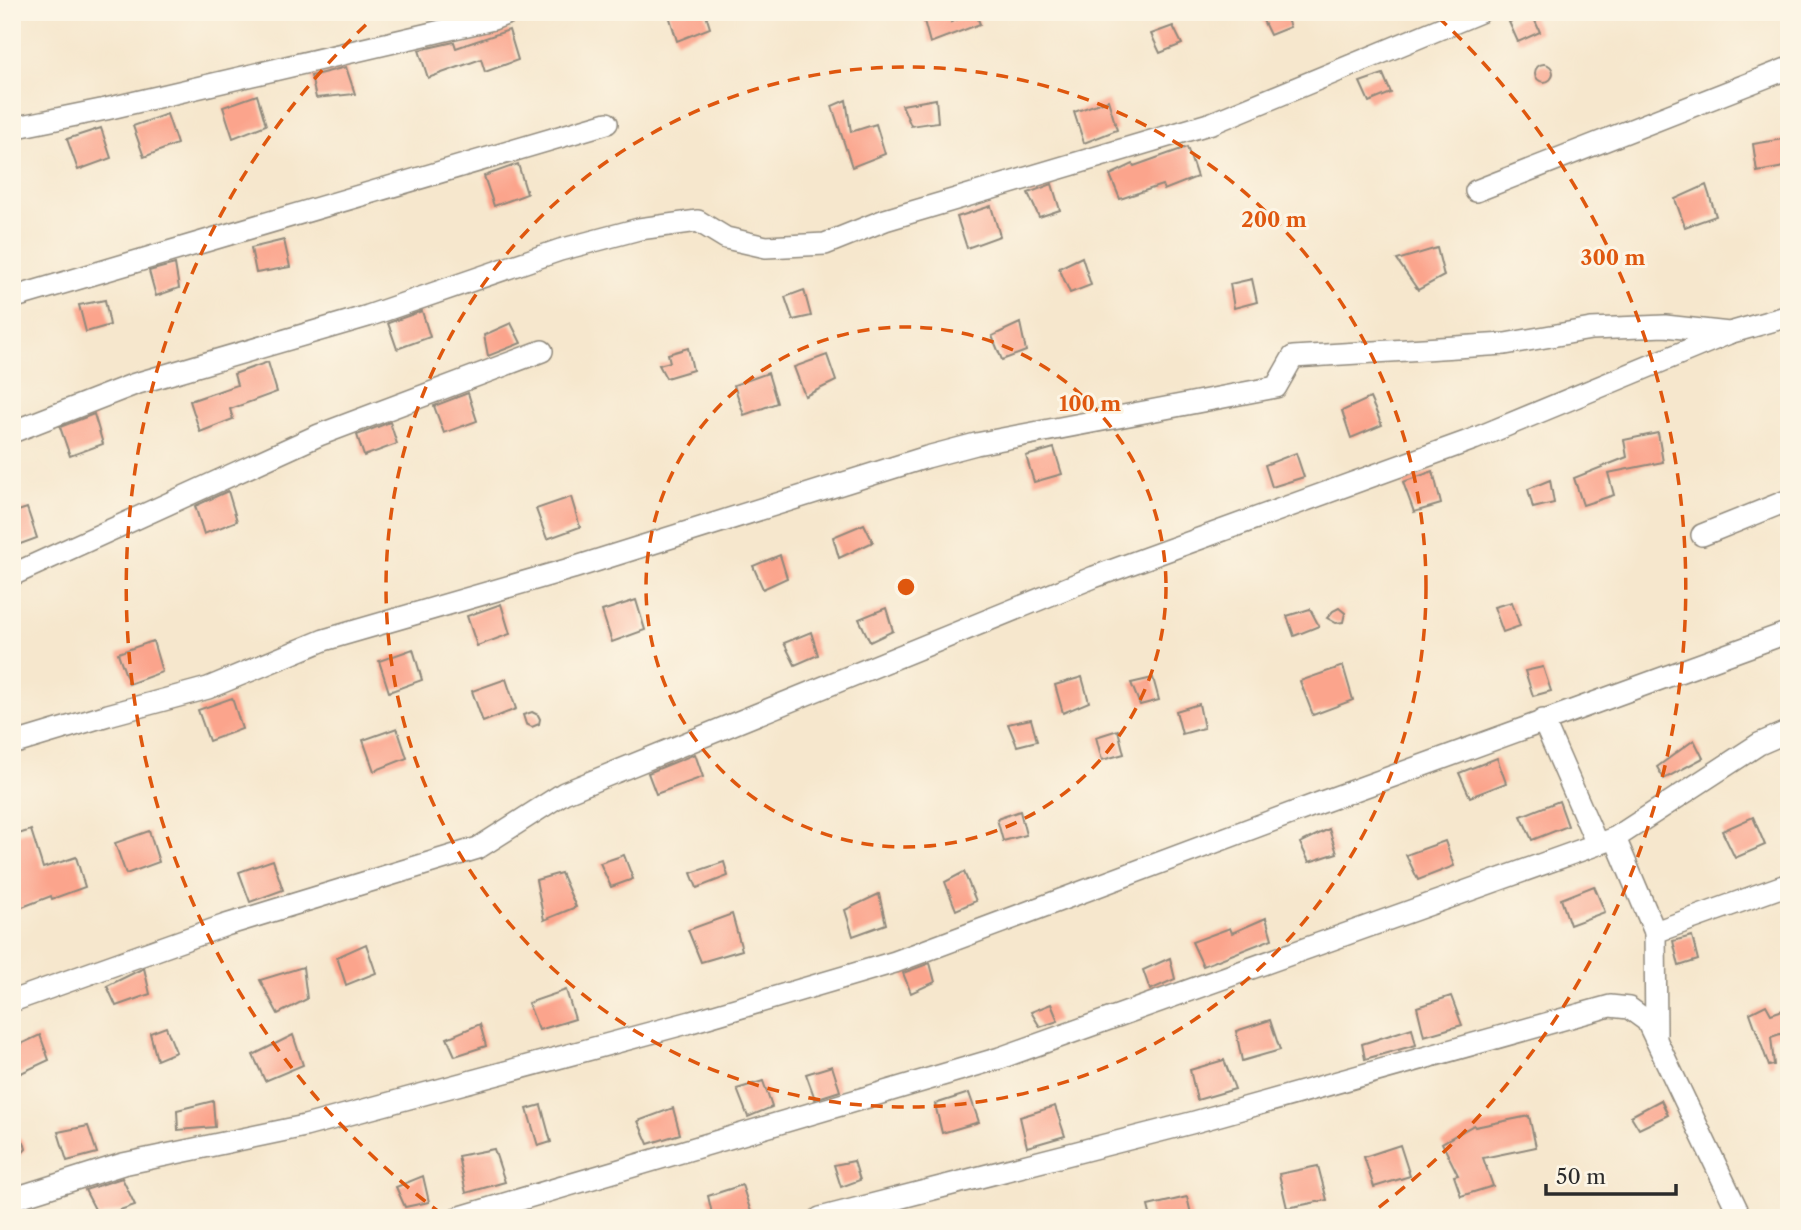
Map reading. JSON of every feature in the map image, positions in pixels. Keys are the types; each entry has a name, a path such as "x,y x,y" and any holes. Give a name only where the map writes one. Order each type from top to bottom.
{"street":[{"path":"12,128 119,106 493,19 511,12"},
{"path":"12,432 135,384 368,316 560,250 639,229 698,221 726,238 766,247 825,244 885,220 1212,123 1480,12"},
{"path":"1476,191 1789,68"},
{"path":"12,298 607,123"},
{"path":"12,1001 226,925 478,848 564,793 1094,577 1474,439 1729,333 1789,316"},
{"path":"12,744 208,688 324,640 573,568 939,454 976,444 1276,387 1293,357 1505,344 1591,329 1665,326 1729,333"},
{"path":"12,575 319,435 542,351"},
{"path":"1702,535 1789,500"},
{"path":"12,1199 123,1164 305,1126 691,1022 895,962 1543,720 1789,632"},
{"path":"1543,720 1655,932 1656,1038"},
{"path":"457,1218 1000,1058 1606,841 1759,744 1789,731"},
{"path":"1655,932 1789,884"},
{"path":"820,1218 1191,1123 1610,1006 1629,1008 1647,1021 1741,1218"}],"building":[{"path":"668,12 705,12 710,28 677,41"},
{"path":"949,12 951,22 975,12 980,24 930,43 923,17"},
{"path":"1259,12 1284,12 1290,27 1270,35"},
{"path":"1532,14 1540,32 1518,42 1509,22"},
{"path":"1173,26 1182,44 1160,53 1151,34"},
{"path":"509,30 518,60 485,72 481,59 428,78 419,50 454,42 456,48"},
{"path":"1544,64 1550,67 1553,73 1550,79 1544,82 1538,79 1535,73 1538,67"},
{"path":"346,67 355,94 316,98 311,76"},
{"path":"1383,74 1391,93 1369,102 1360,82"},
{"path":"257,95 266,125 233,138 223,107"},
{"path":"936,99 938,122 911,126 902,105"},
{"path":"846,100 851,132 876,124 885,154 852,167 832,106"},
{"path":"1108,100 1117,130 1084,143 1074,112"},
{"path":"167,114 177,144 144,157 133,126"},
{"path":"101,128 111,158 78,170 67,139"},
{"path":"1789,138 1789,166 1757,172 1753,144"},
{"path":"1187,147 1197,177 1164,190 1162,185 1120,199 1110,175 1133,164 1134,166"},
{"path":"518,164 527,194 494,206 484,176"},
{"path":"1052,184 1060,210 1039,217 1028,193"},
{"path":"1706,185 1716,216 1685,227 1675,199"},
{"path":"991,206 1000,236 967,248 957,217"},
{"path":"284,240 290,267 256,273 251,248"},
{"path":"1437,248 1444,276 1418,290 1397,260"},
{"path":"1082,257 1091,285 1070,293 1059,268"},
{"path":"175,264 179,288 156,296 149,271"},
{"path":"1252,279 1257,302 1234,308 1230,284"},
{"path":"804,290 811,316 793,320 785,297"},
{"path":"105,300 110,325 86,332 79,305"},
{"path":"422,311 430,337 397,349 388,323"},
{"path":"511,323 521,343 488,356 484,335"},
{"path":"1020,323 1026,351 1002,360 992,336"},
{"path":"688,348 693,370 666,378 659,365 670,362 668,354"},
{"path":"827,355 836,381 805,396 794,367"},
{"path":"268,362 277,392 230,409 233,419 200,432 190,401 237,385 234,374"},
{"path":"768,373 777,403 744,415 734,385"},
{"path":"468,393 477,421 444,433 434,406"},
{"path":"1370,398 1382,425 1351,438 1342,411"},
{"path":"94,414 103,444 70,456 60,427"},
{"path":"390,422 397,444 364,456 357,435"},
{"path":"1658,433 1663,462 1608,473 1614,495 1583,505 1574,478 1627,457 1624,440"},
{"path":"1054,448 1062,474 1034,482 1026,456"},
{"path":"1296,453 1304,477 1272,487 1265,465"},
{"path":"1433,471 1441,504 1414,512 1403,482"},
{"path":"1550,480 1554,503 1533,508 1528,489"},
{"path":"228,491 237,521 204,534 195,506"},
{"path":"571,497 580,527 547,539 536,509"},
{"path":"27,508 37,538 12,547 12,513"},
{"path":"864,524 873,542 839,558 833,537"},
{"path":"780,555 787,578 763,589 753,566"},
{"path":"636,600 645,630 612,642 602,611"},
{"path":"1512,602 1520,626 1503,632 1494,607"},
{"path":"501,604 510,634 477,646 467,616"},
{"path":"886,608 893,631 870,642 859,619"},
{"path":"1339,608 1345,613 1343,622 1336,623 1327,618 1333,611"},
{"path":"1310,609 1319,626 1294,636 1287,616"},
{"path":"811,632 818,655 795,665 784,643"},
{"path":"153,641 162,672 129,684 118,653"},
{"path":"413,649 422,680 389,692 379,661"},
{"path":"1343,666 1353,700 1313,715 1300,681"},
{"path":"1543,667 1551,691 1533,696 1525,671"},
{"path":"1082,677 1089,702 1063,713 1055,685"},
{"path":"1153,678 1159,700 1140,705 1131,683"},
{"path":"506,679 516,709 483,722 472,691"},
{"path":"232,698 242,729 209,741 198,710"},
{"path":"1199,704 1204,728 1182,734 1176,711"},
{"path":"532,712 540,719 539,724 532,727 526,724 523,715"},
{"path":"1031,719 1037,741 1017,746 1008,724"},
{"path":"397,728 407,758 374,771 363,740"},
{"path":"1118,730 1124,754 1102,760 1096,737"},
{"path":"1694,740 1703,758 1664,779 1657,767"},
{"path":"695,754 703,777 656,794 648,773"},
{"path":"1497,758 1506,783 1470,797 1459,773"},
{"path":"1559,801 1568,826 1532,840 1521,816"},
{"path":"1020,811 1026,835 1003,841 997,819"},
{"path":"1753,817 1765,845 1735,858 1722,831"},
{"path":"1329,829 1337,853 1309,862 1300,843"},
{"path":"31,830 43,868 76,857 85,887 12,911 12,836"},
{"path":"149,831 159,862 126,874 115,843"},
{"path":"1445,841 1454,866 1418,880 1406,855"},
{"path":"624,855 633,879 611,887 600,863"},
{"path":"273,860 283,890 250,902 239,872"},
{"path":"724,862 728,876 697,888 691,873"},
{"path":"964,872 976,901 956,910 945,882"},
{"path":"561,873 576,907 544,920 536,880"},
{"path":"1594,886 1605,912 1570,925 1561,899"},
{"path":"879,894 886,924 853,936 845,910"},
{"path":"732,914 742,950 701,962 688,930"},
{"path":"1266,918 1272,939 1203,966 1192,942 1230,928 1232,933"},
{"path":"1692,936 1698,960 1679,966 1673,941"},
{"path":"366,944 376,973 346,985 337,957"},
{"path":"1170,958 1175,979 1150,990 1143,970"},
{"path":"930,963 935,982 911,993 903,973"},
{"path":"303,967 307,999 278,1014 260,980"},
{"path":"144,968 150,994 116,1006 107,986"},
{"path":"566,990 575,1019 539,1030 528,1003"},
{"path":"1451,996 1462,1025 1424,1036 1417,1007"},
{"path":"1051,1004 1058,1021 1040,1027 1031,1012"},
{"path":"1766,1005 1771,1014 1789,1008 1789,1031 1771,1037 1774,1065 1769,1066 1750,1013"},
{"path":"1270,1020 1280,1050 1242,1061 1236,1031"},
{"path":"480,1024 486,1046 455,1056 447,1038"},
{"path":"166,1027 176,1052 157,1060 150,1033"},
{"path":"1412,1028 1416,1045 1365,1059 1362,1044"},
{"path":"40,1035 49,1060 19,1074 12,1061 12,1048"},
{"path":"293,1035 303,1065 265,1081 253,1055"},
{"path":"1224,1060 1235,1089 1197,1100 1190,1070"},
{"path":"832,1066 840,1091 815,1099 806,1074"},
{"path":"763,1081 772,1107 748,1117 737,1089"},
{"path":"969,1093 979,1122 942,1133 935,1104"},
{"path":"1661,1100 1668,1115 1639,1129 1631,1116"},
{"path":"213,1101 215,1127 178,1130 177,1110"},
{"path":"541,1105 551,1142 538,1146 527,1109"},
{"path":"1055,1106 1065,1136 1027,1147 1020,1117"},
{"path":"673,1108 680,1134 648,1144 638,1121"},
{"path":"1529,1116 1536,1147 1483,1158 1493,1186 1461,1196 1454,1176 1458,1175 1442,1143 1474,1125 1475,1127"},
{"path":"88,1126 97,1153 67,1161 58,1132"},
{"path":"12,1133 24,1142 26,1149 12,1164"},
{"path":"1400,1145 1410,1176 1374,1187 1364,1157"},
{"path":"494,1149 505,1182 466,1193 458,1156"},
{"path":"854,1161 860,1180 841,1187 834,1165"},
{"path":"1318,1166 1327,1200 1287,1208 1279,1174"},
{"path":"423,1176 429,1202 405,1207 396,1187"},
{"path":"122,1178 135,1205 99,1217 85,1190"},
{"path":"742,1185 752,1215 742,1218 713,1218 708,1196"},
{"path":"1187,1197 1192,1218 1151,1218 1148,1206"}]}
